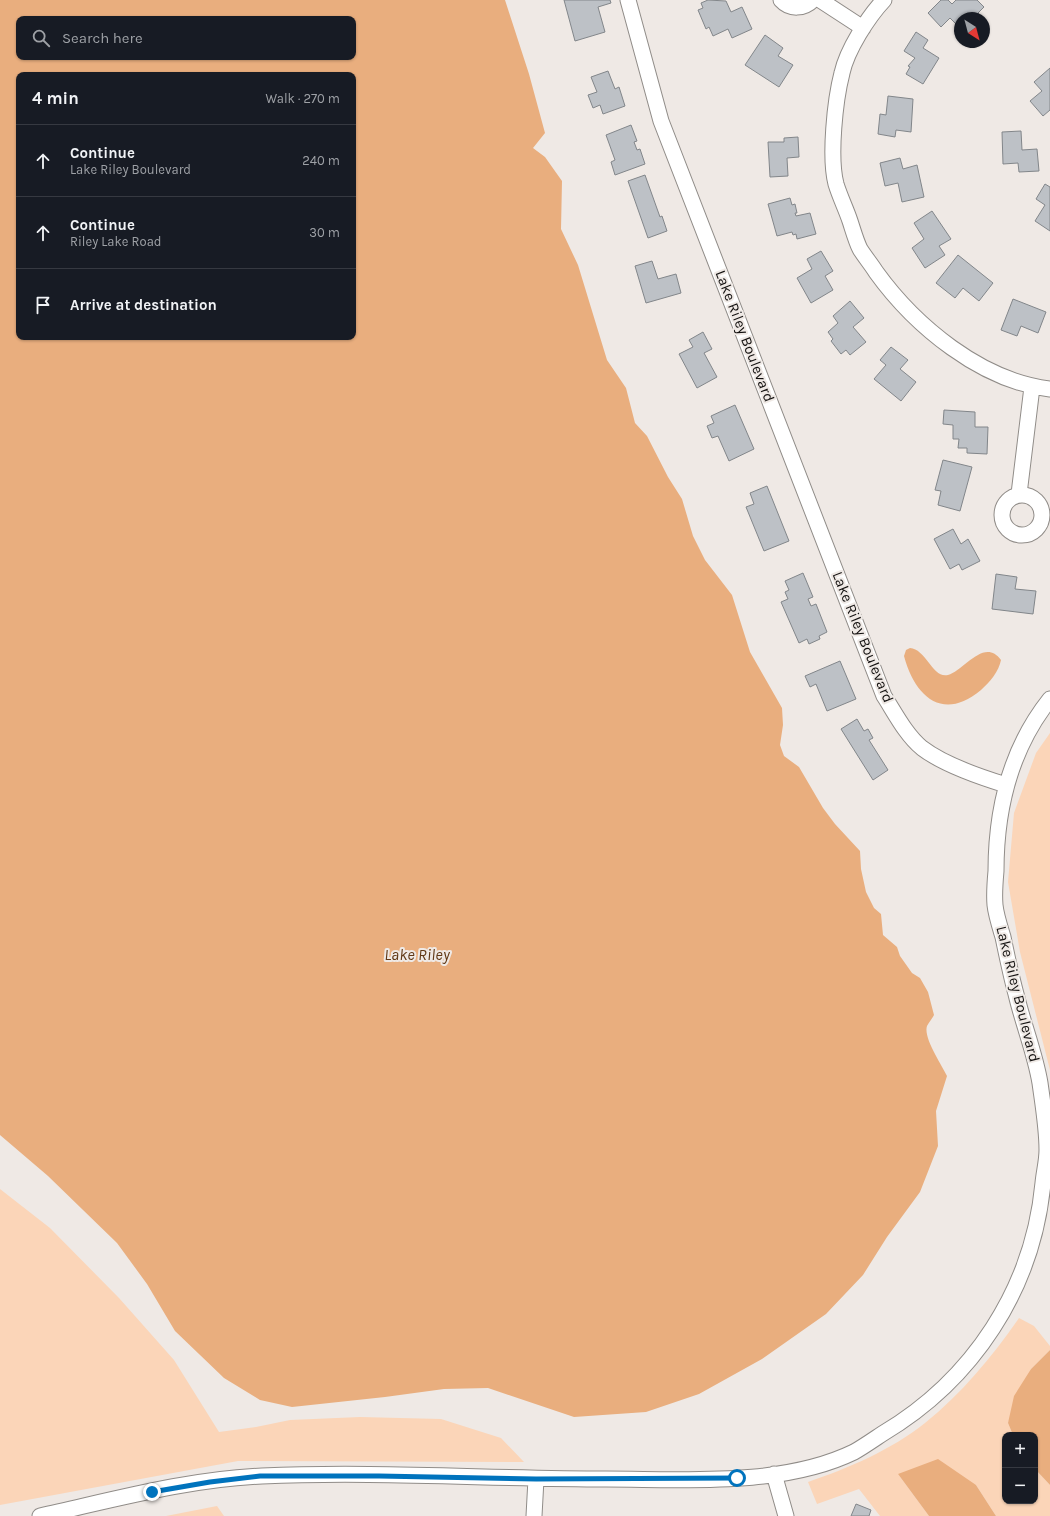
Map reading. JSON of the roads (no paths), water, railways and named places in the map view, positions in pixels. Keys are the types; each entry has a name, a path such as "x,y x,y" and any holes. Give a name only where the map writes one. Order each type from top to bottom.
{"street":[{"name":"Lake Riley Boulevard","path":"40,1516 152,1492 210,1482 260,1476 379,1476 536,1479 737,1478 794,1471 852,1452 895,1427 938,1394 984,1343 1008,1304 1029,1255 1040,1215 1046,1150 1040,1080 1015,994 995,906 996,841 1006,785 956,767 922,748 906,730 884,696 661,121 628,0"},
{"path":"781,0 790,6 797,7 804,6 813,0"},
{"path":"820,0 862,28"},
{"path":"884,0 876,8 862,28 842,72 833,136 836,183 860,249 889,289 930,331 965,356 999,374 1032,386 1050,389"},
{"path":"1019,494 1032,386"},
{"path":"1006,785 1015,756 1050,699"},
{"path":"774,1474 786,1516"},
{"path":"534,1516 536,1479"}],"water":[{"name":"Lake Riley","path":"0,0 505,0 529,74 545,133 533,148 545,157 562,181 561,229 578,265 607,360 626,388 635,423 647,436 668,477 682,499 693,536 705,560 732,595 750,652 782,708 783,725 780,745 784,756 799,767 823,808 835,824 860,851 861,869 866,892 874,908 881,914 883,935 897,947 900,956 912,973 920,978 928,992 934,1015 927,1026 928,1037 930,1044 947,1076 936,1111 938,1146 920,1192 887,1237 863,1275 826,1314 762,1359 699,1394 646,1412 574,1417 488,1388 444,1389 292,1407 260,1400 224,1378 175,1331 147,1284 117,1243 48,1176 0,1135"},
{"path":"910,648 921,653 938,673 943,675 948,675 954,672 974,657 988,652 994,654 1001,660 994,676 981,690 967,699 954,704 943,704 932,700 923,693 915,683 904,656 906,650"},
{"path":"1050,1350 1050,1485 1038,1472 1038,1432 1012,1432 1008,1423 1014,1396 1031,1369"},
{"path":"938,1459 976,1485 996,1516 929,1516 898,1474"}]}
